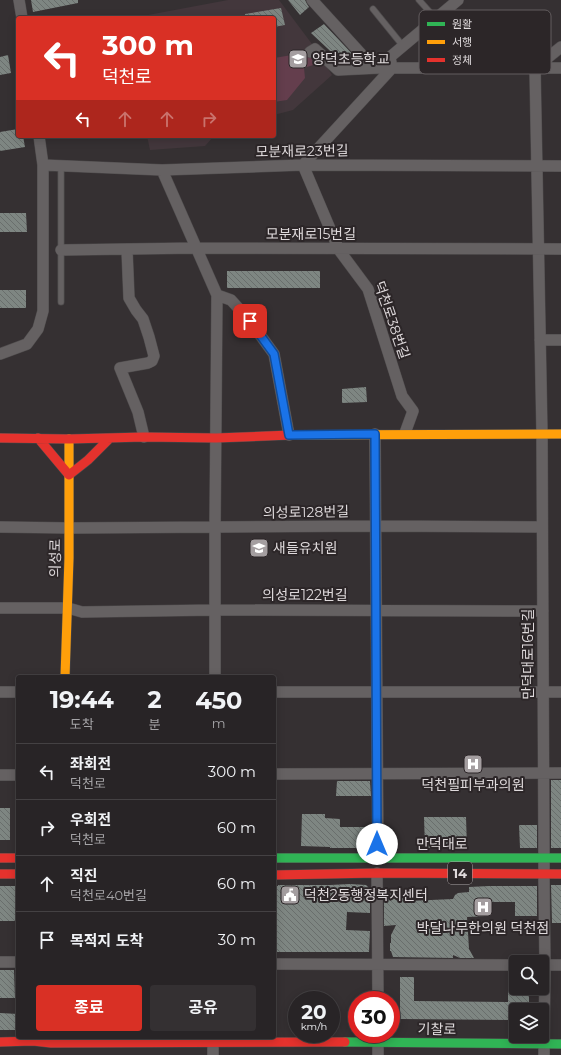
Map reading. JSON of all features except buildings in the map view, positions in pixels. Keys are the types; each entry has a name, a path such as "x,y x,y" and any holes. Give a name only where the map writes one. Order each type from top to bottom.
{"main road":[{"path":"0,438 216,438 405,433 561,434"},
{"path":"38,438 70,475 88,460 110,438"},
{"name":"의성로","path":"65,675 70,528 69,439"},
{"path":"0,858 16,858"},
{"name":"만덕대로","path":"276,858 561,858"},
{"name":"만덕대로","path":"276,875 377,873 561,874"},
{"path":"0,874 16,874"},
{"name":"기찰로","path":"0,1042 33,1041 70,1043 348,1038"},
{"name":"기찰로","path":"400,1039 544,1049 561,1044"}],"street":[{"path":"19,0 22,16"},
{"path":"312,0 374,68 419,68"},
{"path":"446,10 458,0"},
{"path":"392,68 390,57 419,33"},
{"path":"551,55 561,47"},
{"path":"310,52 315,49 338,70 392,68"},
{"path":"303,165 392,68"},
{"name":"만덕대로16번길","path":"535,74 542,434 544,955"},
{"path":"0,354 27,344 38,329 43,311 43,165 39,138"},
{"name":"모분재로23번길","path":"43,165 162,170 303,165 561,166"},
{"name":"덕천로38번길","path":"303,165 339,250 368,289 402,396 413,411 405,433"},
{"path":"162,170 217,295 214,528 215,675"},
{"name":"모분재로15번길","path":"61,250 196,248 339,250 561,249"},
{"path":"127,250 129,298 143,319 154,356 152,361 148,363 120,368 138,412 144,437"},
{"path":"217,295 231,300 250,321 274,354 289,435"},
{"path":"540,340 561,340"},
{"path":"375,434 378,858"},
{"name":"의성로128번길","path":"0,527 542,527"},
{"name":"의성로122번길","path":"0,608 68,608 82,612 215,610 543,611"},
{"path":"0,692 16,692"},
{"path":"276,692 561,692"},
{"path":"276,774 561,773"},
{"path":"0,775 16,775"},
{"path":"377,873 378,991"},
{"path":"0,962 16,962"},
{"path":"276,964 509,965"},
{"path":"549,965 561,965"},
{"name":"만덕대로16번길","path":"544,995 544,1049"},
{"path":"213,1040 213,1055"},
{"path":"378,1043 378,1055"}],"lane":[{"path":"419,0 428,10"},
{"path":"373,9 403,46"},
{"path":"61,165 61,302"}],"shaded area":[{"name":"양덕초등학교","path":"228,0 279,0 312,44 332,75 293,110 276,114 276,16 143,16"},
{"path":"310,52 313,65 304,68 305,78 287,100 276,102 276,58"},
{"path":"147,138 212,138 205,146 150,150"}],"traffic: fast":[{"path":"276,858 561,858"},
{"path":"345,1042 561,1044"}],"traffic: slow":[{"path":"291,435 561,434"},
{"path":"65,675 69,558 69,439"}],"traffic: jam":[{"path":"0,438 216,438 291,435"},
{"path":"38,438 69,475 88,460 110,438"},
{"path":"0,858 16,858"},
{"path":"276,875 377,873 561,874"},
{"path":"0,874 16,874"},
{"path":"0,1042 345,1042"}],"place":[{"name":"양덕초등학교","path":"298,59"},
{"name":"새들유치원","path":"259,548"},
{"name":"덕천필피부과의원","path":"473,764"},
{"name":"덕천2동행정복지센터","path":"290,895"},
{"name":"박달나무한의원 덕천점","path":"483,907"}],"route":[{"path":"250,321 274,354 289,435 375,434 377,844"}]}
